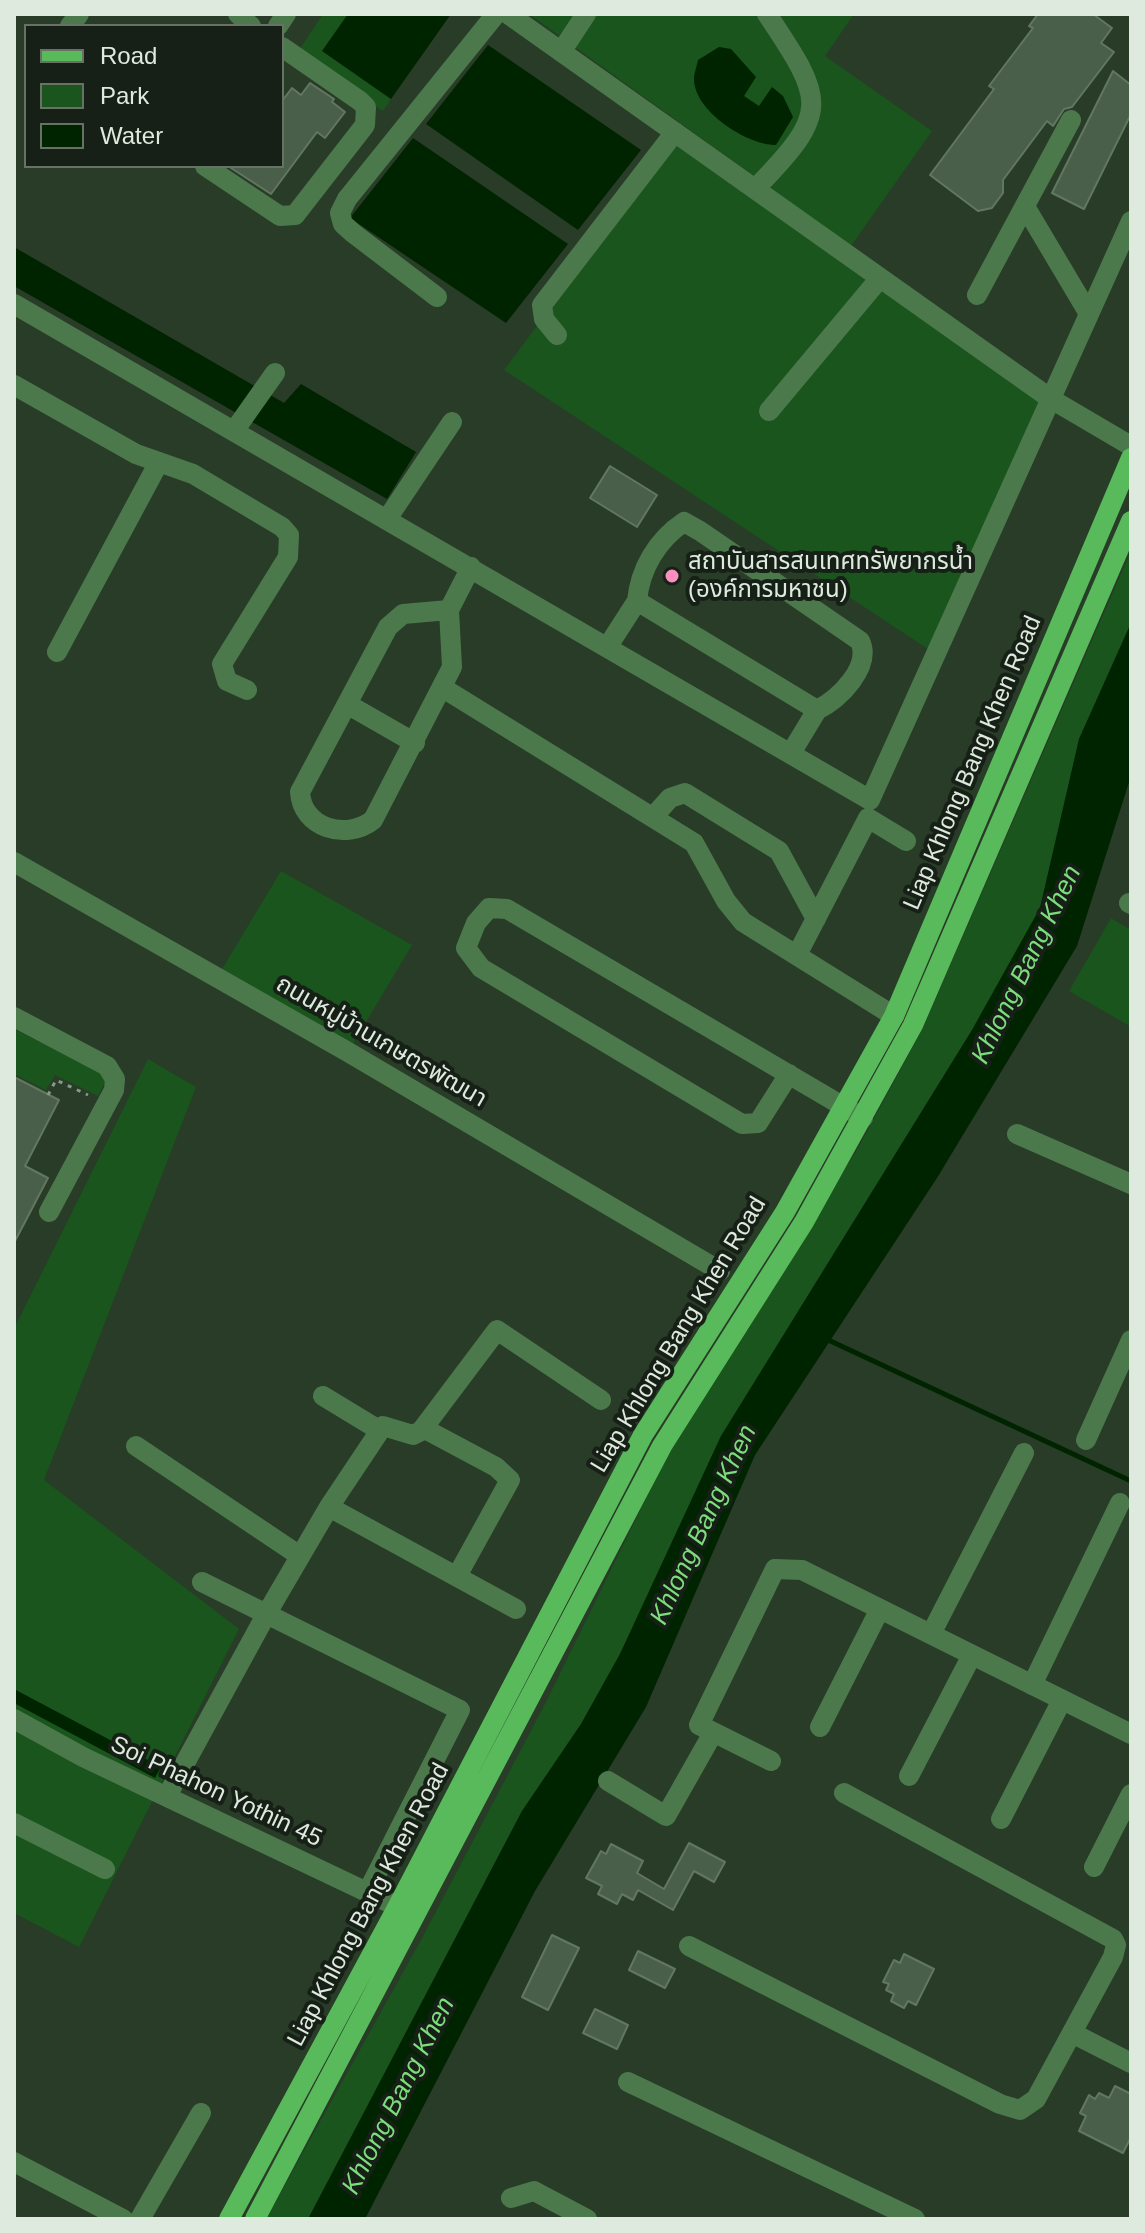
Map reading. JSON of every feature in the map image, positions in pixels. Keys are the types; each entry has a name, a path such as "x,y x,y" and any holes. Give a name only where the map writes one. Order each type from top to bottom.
{"main road":[{"name":"Liap Khlong Bang Khen Road","path":"229,2219 398,1906 643,1435 785,1212 894,1016 1131,458"},
{"name":"Liap Khlong Bang Khen Road","path":"255,2219 418,1916 662,1446 804,1222 913,1025 1131,521"}],"street":[{"path":"437,297 353,233 343,224 340,213 347,199 496,14"},
{"path":"508,14 1051,399 1131,446"},
{"path":"561,52 586,14"},
{"path":"755,189 802,136 812,113 810,91 792,53 767,14"},
{"path":"209,168 280,216 295,215 365,125 366,107 360,101 285,56"},
{"path":"977,295 1071,120"},
{"path":"557,335 544,319 542,305 675,132"},
{"path":"1026,208 1089,314"},
{"path":"14,304 238,426 387,519 870,800 1131,221"},
{"path":"769,411 880,278"},
{"path":"238,426 270,380"},
{"path":"14,385 136,454 193,474 282,527 289,535 288,557 222,664 227,681 247,690"},
{"path":"387,519 452,422"},
{"path":"57,652 159,462"},
{"path":"608,646 637,601 644,567 669,532 684,522 700,531 860,641 865,651 861,666 832,703 817,710 791,753"},
{"path":"449,610 403,614 388,627 300,792 301,806 308,816 344,832 359,830 373,820 452,667 449,610 471,567"},
{"path":"637,601 817,710"},
{"path":"443,688 694,843 726,901 743,922 798,953 894,1016"},
{"path":"347,704 415,743"},
{"path":"653,817 670,798 685,793 761,837 779,851 816,919"},
{"path":"798,953 868,818 906,841"},
{"name":"ถนนหมู่บ้านเกษตรพัฒนา","path":"14,862 348,1052 720,1271"},
{"path":"789,1074 758,1123 742,1124 481,968 466,948 476,923 489,908 507,909 789,1074 843,1107 863,1118"},
{"path":"14,1017 107,1066 115,1079 106,1104 49,1212"},
{"path":"1017,1134 1131,1184"},
{"path":"167,1796 300,1556 379,1430 387,1425 413,1435 423,1428 497,1330 502,1330 601,1400"},
{"path":"1086,1440 1131,1340"},
{"path":"323,1396 379,1430"},
{"path":"423,1428 496,1467 510,1480 457,1576"},
{"path":"136,1446 300,1556"},
{"path":"931,1634 1024,1453"},
{"path":"1032,1685 1120,1503"},
{"path":"329,1507 516,1609"},
{"path":"771,1761 699,1725 775,1569 802,1570 1062,1700 1129,1727"},
{"path":"202,1582 460,1710 367,1893"},
{"path":"820,1727 880,1609"},
{"path":"909,1776 972,1655"},
{"path":"1001,1819 1062,1700"},
{"name":"Soi Phahon Yothin 45","path":"14,1719 418,1916"},
{"path":"608,1781 666,1816 713,1733"},
{"path":"689,1946 1010,2109 1020,2110 1036,2099 1113,1957 1113,1939 844,1793"},
{"path":"1094,1867 1131,1794"},
{"path":"14,1823 105,1869"},
{"path":"1072,2033 1131,2063"},
{"path":"628,2082 915,2219"},
{"path":"140,2219 201,2113"},
{"path":"14,2162 123,2219"},
{"path":"511,2198 534,2191 587,2219"}],"path":[{"path":"48,1095 56,1080 106,1104"}],"green space":[{"path":"323,14 348,14 323,51 391,99 383,111 297,53"},
{"path":"529,14 854,14 825,56 932,131 851,246"},
{"path":"675,141 1050,403 934,653 504,370"},
{"path":"1131,551 1131,623 1079,739 1040,908 972,1030 721,1436 620,1654 581,1724 522,1811 308,2219 266,2219 421,1940 546,1702 668,1454 858,1148 922,1030"},
{"path":"281,871 412,945 348,1052 219,974"},
{"path":"1111,918 1131,930 1131,1027 1069,991"},
{"path":"14,1029 108,1076 98,1096 55,1075 46,1090 14,1074"},
{"path":"148,1059 196,1087 44,1480 239,1629 79,1947 14,1913 14,1329"}],"water":[{"path":"348,14 451,14 391,99 322,51"},
{"path":"488,45 641,150 578,230 426,124"},
{"path":"719,47 731,49 756,77 744,96 759,106 772,87 783,96 793,117 776,145 737,133 712,114 696,91 694,79 698,60"},
{"path":"413,138 568,244 506,323 350,218"},
{"path":"14,247 284,403 301,384 416,452 387,499 14,286"},
{"name":"Khlong Bang Khen","path":"1131,623 1131,776 1077,946 937,1178 755,1455 646,1707 535,1891 365,2219 308,2219 522,1811 581,1724 620,1654 721,1436 972,1030 1040,908 1079,739"},
{"path":"14,1689 161,1767 155,1778 14,1703"}],"building":[{"path":"1038,14 1093,14 1112,28 1101,43 1114,52 1072,107 1064,109 1053,126 1047,121 1003,180 1003,193 992,208 978,211 930,175 994,89 989,86 1033,28 1029,26"},
{"path":"1113,71 1131,85 1131,114 1084,209 1052,193"},
{"path":"310,83 334,99 332,102 345,112 325,138 317,132 271,194 231,168 284,168 284,98 292,88 301,95"},
{"path":"610,466 657,495 637,527 590,498"},
{"path":"14,1077 59,1100 25,1166 48,1178 14,1243"},
{"path":"689,1843 725,1862 714,1882 694,1871 673,1910 638,1890 633,1900 622,1894 617,1904 598,1894 602,1886 586,1878 601,1851 606,1854 611,1844 643,1861 637,1873 664,1889"},
{"path":"552,1935 579,1948 548,2010 522,1997"},
{"path":"638,1951 675,1969 665,1988 629,1970"},
{"path":"904,1954 934,1969 916,2005 908,2001 904,2008 891,2001 894,1994 886,1990 889,1984 883,1982 894,1960 900,1963"},
{"path":"595,2009 628,2025 617,2049 583,2033"},
{"path":"1115,2086 1131,2094 1131,2137 1123,2153 1079,2131 1086,2116 1080,2113 1089,2095 1095,2099 1099,2093 1109,2098"}],"waterway":[{"path":"824,1338 1131,1481"}],"place":[{"name":"สถาบันสารสนเทศทรัพยากรน้ำ (องค์การมหาชน)","path":"672,576"}]}
